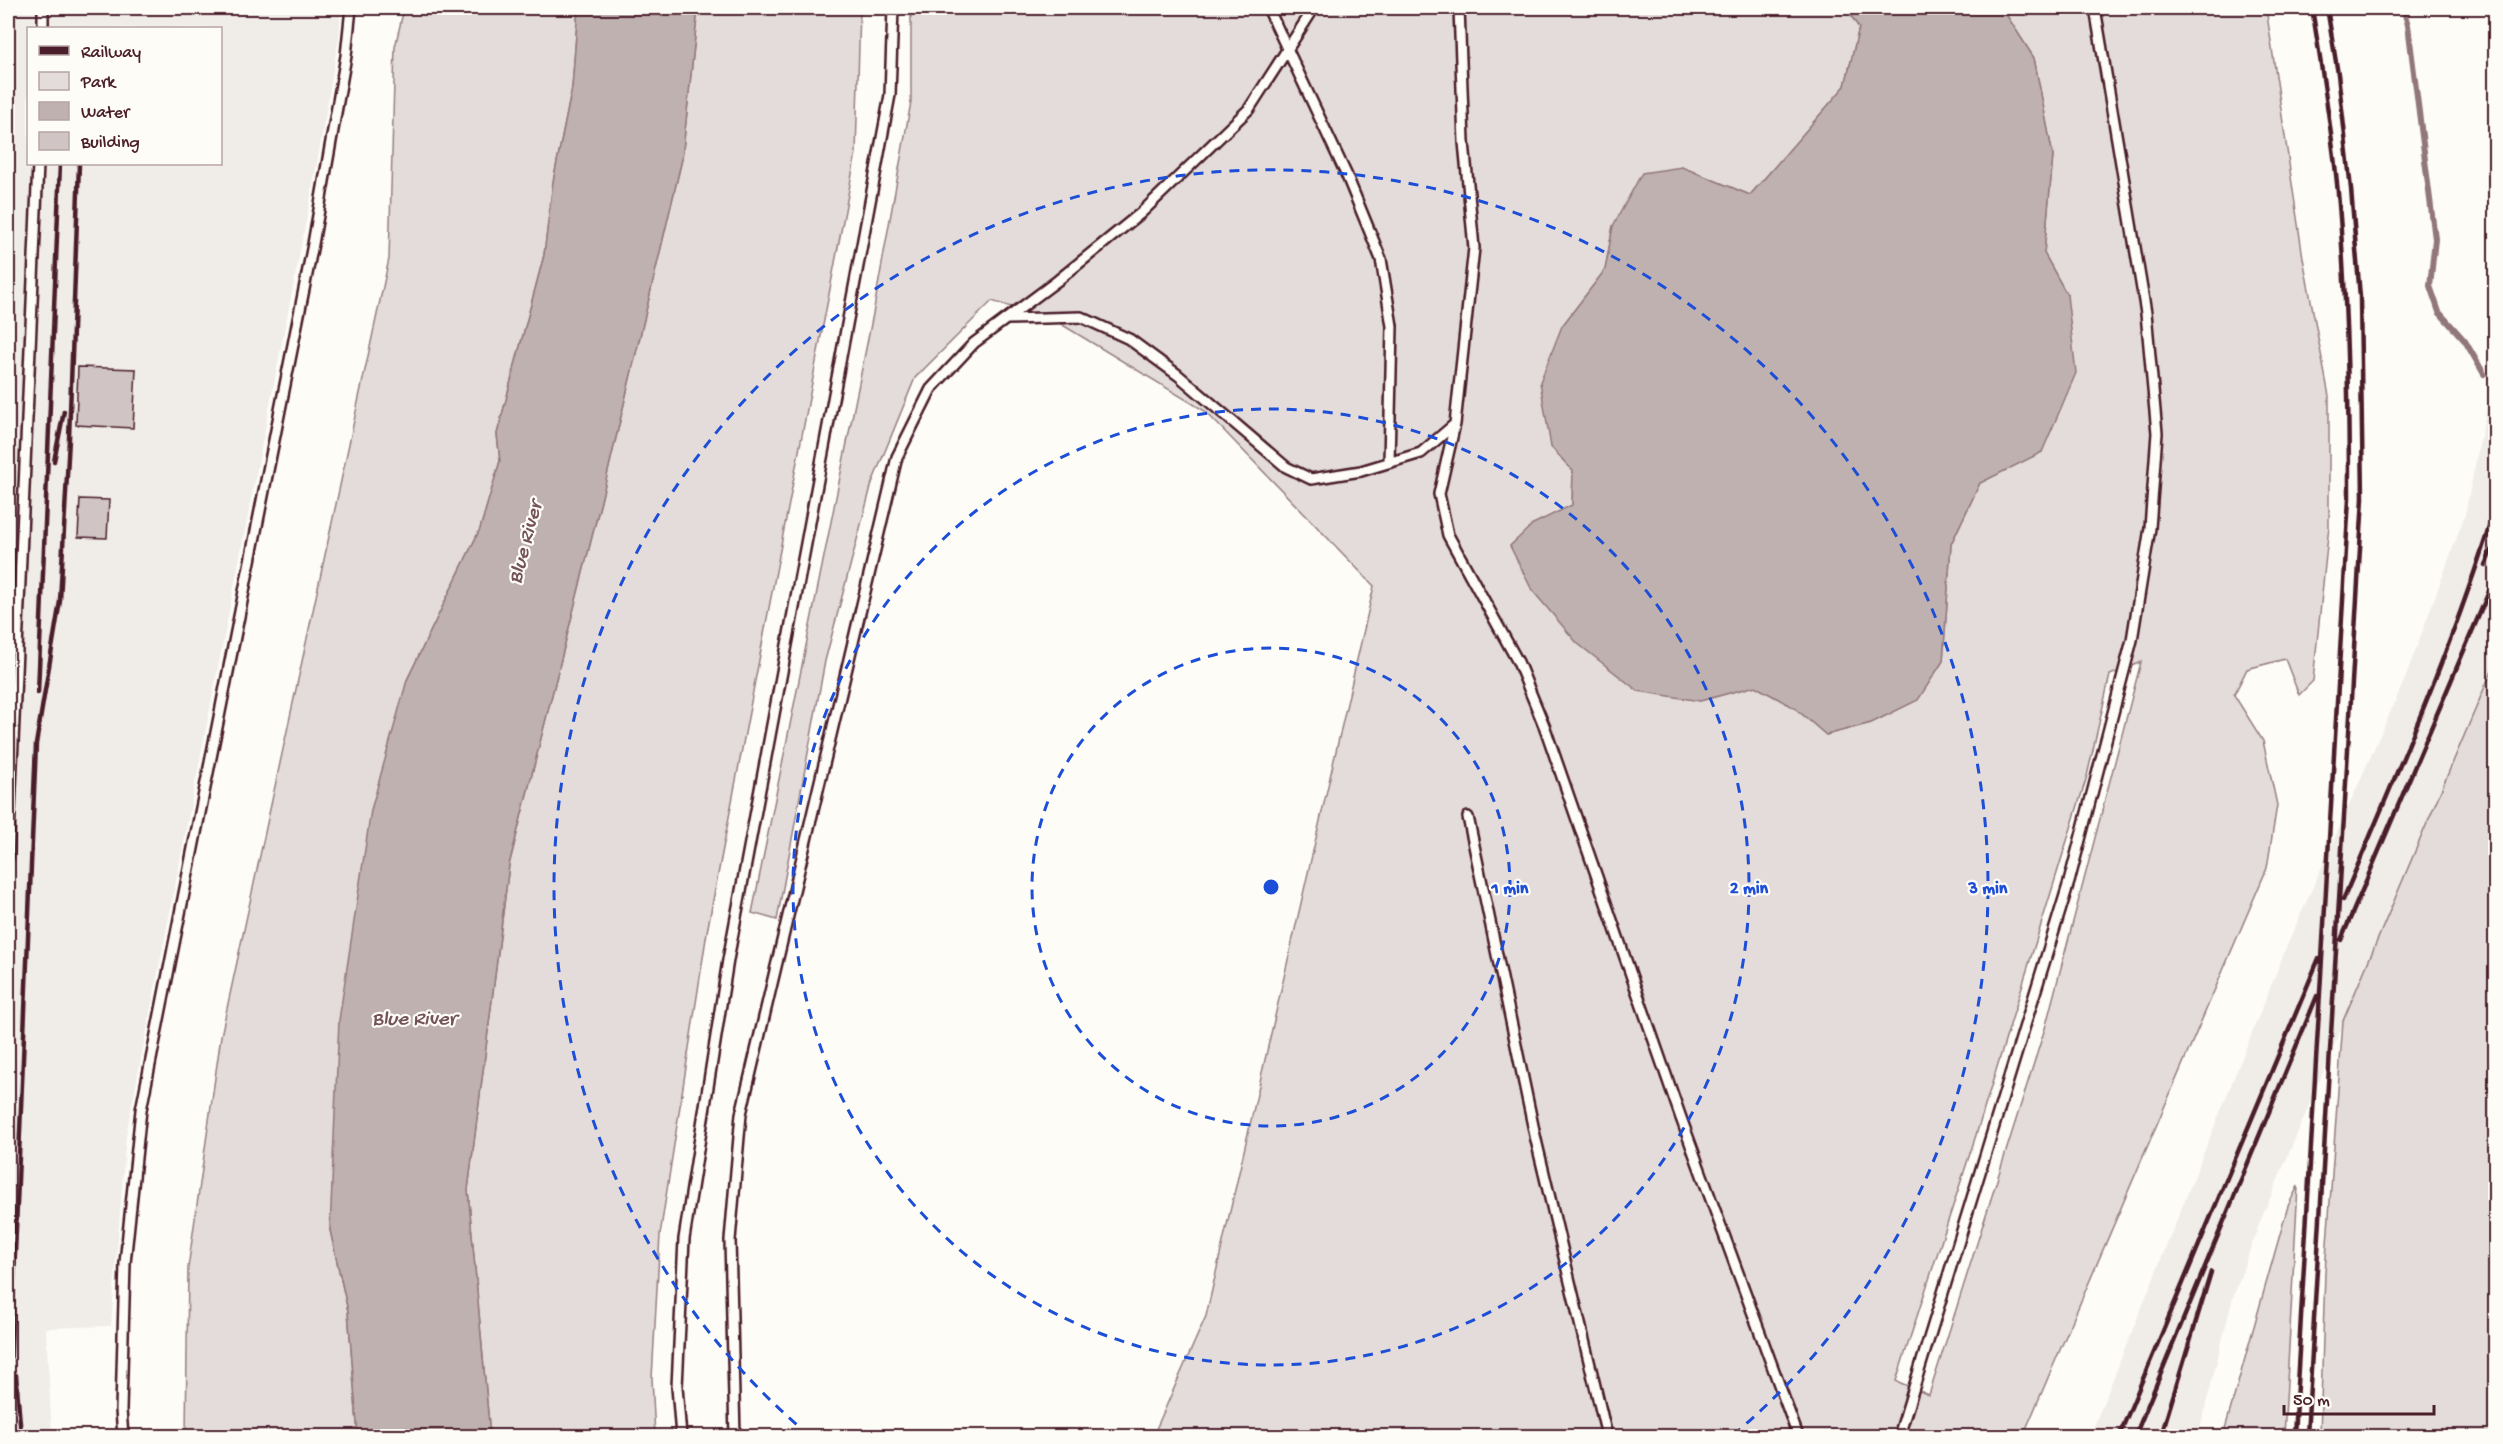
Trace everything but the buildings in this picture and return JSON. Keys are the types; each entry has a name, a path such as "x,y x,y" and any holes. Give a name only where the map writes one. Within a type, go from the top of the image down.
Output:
{"lane":[{"path":"43,27 44,8"},
{"path":"123,1437 121,1410 125,1263 141,1110 313,244 346,56 351,8"},
{"path":"681,1437 677,1387 684,1239 728,960 890,95 893,8"},
{"path":"1268,8 1347,176 1381,259 1392,326 1389,462"},
{"path":"735,1437 731,1366 730,1240 741,1114 897,457 931,389 974,343 1150,205 1249,109 1314,8"},
{"path":"1459,8 1464,142 1474,248 1455,424 1439,494 1448,535 1518,662 1545,728 1681,1118 1798,1437"},
{"path":"1899,1437 2069,882 2132,640 2150,528 2157,434 2146,313 2095,8"},
{"path":"8,858 22,471 28,409 38,165"},
{"path":"1007,319 1081,317 1129,339 1178,375 1286,467 1311,479 1361,471 1421,453 1455,424"},
{"path":"1468,817 1536,1140 1607,1437"}],"shaded area":[{"path":"8,8 341,8 339,37 315,175 126,1135 111,1326 46,1328 52,1436 8,1436"},
{"path":"2495,366 2495,663 2257,1229 2232,1301 2198,1436 2090,1436 2289,941 2405,679 2465,515"}],"green space":[{"path":"404,8 578,8 572,88 553,182 544,255 497,434 500,461 480,529 407,680 330,1230 348,1311 358,1436 186,1436 188,1268 221,1036 389,259 395,47"},
{"path":"698,8 860,8 856,153 707,932 660,1235 652,1378 655,1436 490,1436 468,1190 509,865 601,501 682,159"},
{"path":"911,8 1846,8 1859,27 1845,86 1750,195 1682,167 1613,226 1605,270 1562,326 1551,447 1573,471 1572,506 1533,524 1700,701 1755,686 1795,708 1826,735 1871,723 1918,699 1943,661 1951,544 1980,483 2042,452 2067,295 2044,253 2053,156 2034,58 2002,8 2266,8 2303,258 2329,396 2329,526 2313,681 2299,695 2285,659 2247,669 2234,695 2263,741 2277,805 2267,868 2023,1436 1153,1436 1206,1316 1374,586 1205,411 1056,321 992,301 915,378 872,483 825,661 777,920 752,913 873,314 911,102","holes":["2141,662 2046,1025 1929,1395 1896,1381 1977,1132 2087,776 2110,675"]},
{"path":"2495,663 2495,1436 2320,1436 2325,1272 2343,1021"},
{"path":"2298,1186 2284,1436 2223,1436 2288,1206"}],"water":[{"name":"Blue River","path":"578,8 698,8 682,159 601,501 509,865 468,1190 490,1436 358,1436 348,1311 330,1230 339,1020 371,810 407,680 480,529 500,461 497,434 544,255 553,182 572,88"},
{"path":"1846,8 2002,8 2034,58 2053,156 2044,253 2067,295 2076,373 2042,452 1980,483 1951,544 1943,661 1918,700 1871,723 1826,735 1795,708 1755,686 1700,701 1638,691 1577,643 1532,590 1510,546 1533,524 1572,505 1573,471 1551,447 1540,382 1562,326 1605,270 1613,226 1642,173 1682,167 1750,195 1845,86 1859,28"}],"waterway":[{"path":"2403,8 2408,25 2435,239 2430,286 2439,312 2465,341 2484,374"}],"railway":[{"path":"2294,1436 2349,498 2344,269 2333,147 2312,8"},
{"path":"2307,1436 2363,498 2360,297 2338,74 2327,8"},
{"path":"38,693 60,165"},
{"path":"8,1423 36,744 60,601 69,439 79,165"},
{"path":"54,461 64,411"},
{"path":"2343,900 2405,754 2463,606 2496,505"},
{"path":"2485,565 2496,540"},
{"path":"2341,940 2496,575"},
{"path":"2119,1436 2319,958"},
{"path":"2135,1436 2317,996"},
{"path":"2161,1436 2211,1272"},
{"path":"16,1375 21,1436"}]}
